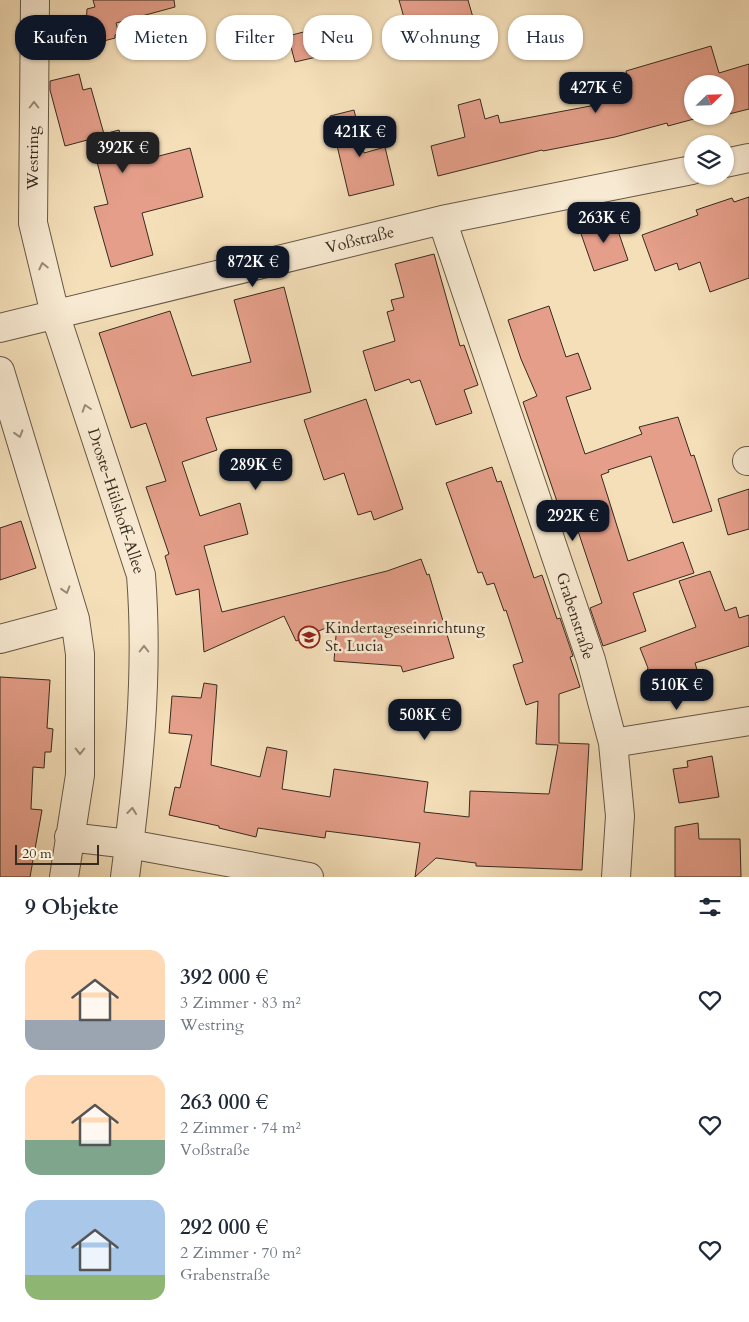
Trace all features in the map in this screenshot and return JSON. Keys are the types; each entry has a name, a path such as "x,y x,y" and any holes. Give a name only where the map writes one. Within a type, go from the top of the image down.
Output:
{"street":[{"name":"Westring","path":"35,0 33,223 54,314"},
{"path":"734,161 749,158"},
{"name":"Voßstraße","path":"0,328 442,220 684,172"},
{"name":"Grabenstraße","path":"442,220 590,660 612,743 620,816 616,877"},
{"name":"Droste-Hülshoff-Allee","path":"54,314 141,575 144,603 144,695 125,877"},
{"path":"0,371 75,619 80,654 80,775 64,877"},
{"path":"0,639 75,619"},
{"path":"612,743 749,721"},
{"path":"70,837 129,844 309,877"}],"building":[{"path":"93,0 174,0 175,7 146,15 116,15 115,38 106,40 106,15 87,15 87,9 95,7"},
{"path":"399,0 468,0 472,15 403,15"},
{"path":"303,32 304,60 295,62 293,35"},
{"path":"711,46 719,73 749,64 749,109 734,113 734,75 684,75 684,122 668,126 667,123 615,137 542,150 438,176 431,146 465,137 458,105 480,99 485,119 498,115 500,123 601,104 599,96 630,88 626,71"},
{"path":"79,74 83,90 91,88 104,134 119,130 128,164 190,148 203,197 142,213 153,255 111,267 94,207 108,204 91,139 65,146 50,90 50,81"},
{"path":"354,110 364,153 385,147 394,185 349,196 330,116"},
{"path":"749,197 749,278 710,292 700,262 679,270 677,263 655,271 642,235 698,215 696,210 732,198 734,202"},
{"path":"613,216 628,260 594,271 579,228"},
{"path":"434,254 460,346 464,345 478,385 464,390 472,413 436,425 420,380 411,383 409,379 375,391 363,351 395,341 387,312 394,310 391,300 404,297 395,264"},
{"path":"284,287 311,392 206,418 217,450 182,462 200,516 240,503 248,534 204,546 222,612 387,571 421,559 427,575 429,574 454,658 403,672 401,666 334,661 337,623 296,641 284,616 204,652 199,589 176,595 165,556 169,554 146,487 166,481 146,423 131,428 99,333 170,311 192,376 251,362 234,300"},
{"path":"549,306 566,357 578,353 591,389 566,397 585,454 642,434 639,427 678,417 691,456 694,455 712,511 673,523 651,456 608,470 609,472 601,475 628,561 683,542 694,573 633,593 646,631 603,646 590,608 602,603 572,513 562,516 523,402 537,396 521,359 508,320"},
{"path":"366,399 403,509 374,520 371,511 358,515 344,473 324,480 304,420"},
{"path":"492,467 497,482 501,481 534,578 542,575 557,619 560,618 573,656 570,657 580,687 559,694 559,743 589,744 582,870 476,866 476,863 436,858 415,877 420,843 326,831 325,838 258,828 256,837 219,828 219,826 169,815 175,787 180,788 192,735 169,733 172,696 201,698 204,683 217,685 211,765 260,777 267,747 287,751 282,789 330,797 334,769 428,782 424,812 469,817 470,791 549,794 558,745 536,744 538,701 526,705 513,665 523,662 506,610 504,611 494,583 487,585 482,572 478,573 446,483"},
{"path":"749,489 749,529 728,535 718,499"},
{"path":"21,521 36,568 0,580 0,528"},
{"path":"710,571 725,611 736,607 739,618 749,615 749,646 695,663 701,683 658,697 654,686 649,684 646,674 648,668 640,648 696,627 679,581"},
{"path":"0,677 50,680 47,728 53,729 51,752 45,752 44,768 33,767 31,809 42,810 30,877 0,877"},
{"path":"712,756 719,797 679,803 673,769 688,767 687,761"},
{"path":"698,823 699,839 740,839 741,877 675,877 675,827"}],"place":[{"name":"Kindertageseinrichtung St. Lucia","path":"309,637"}]}
